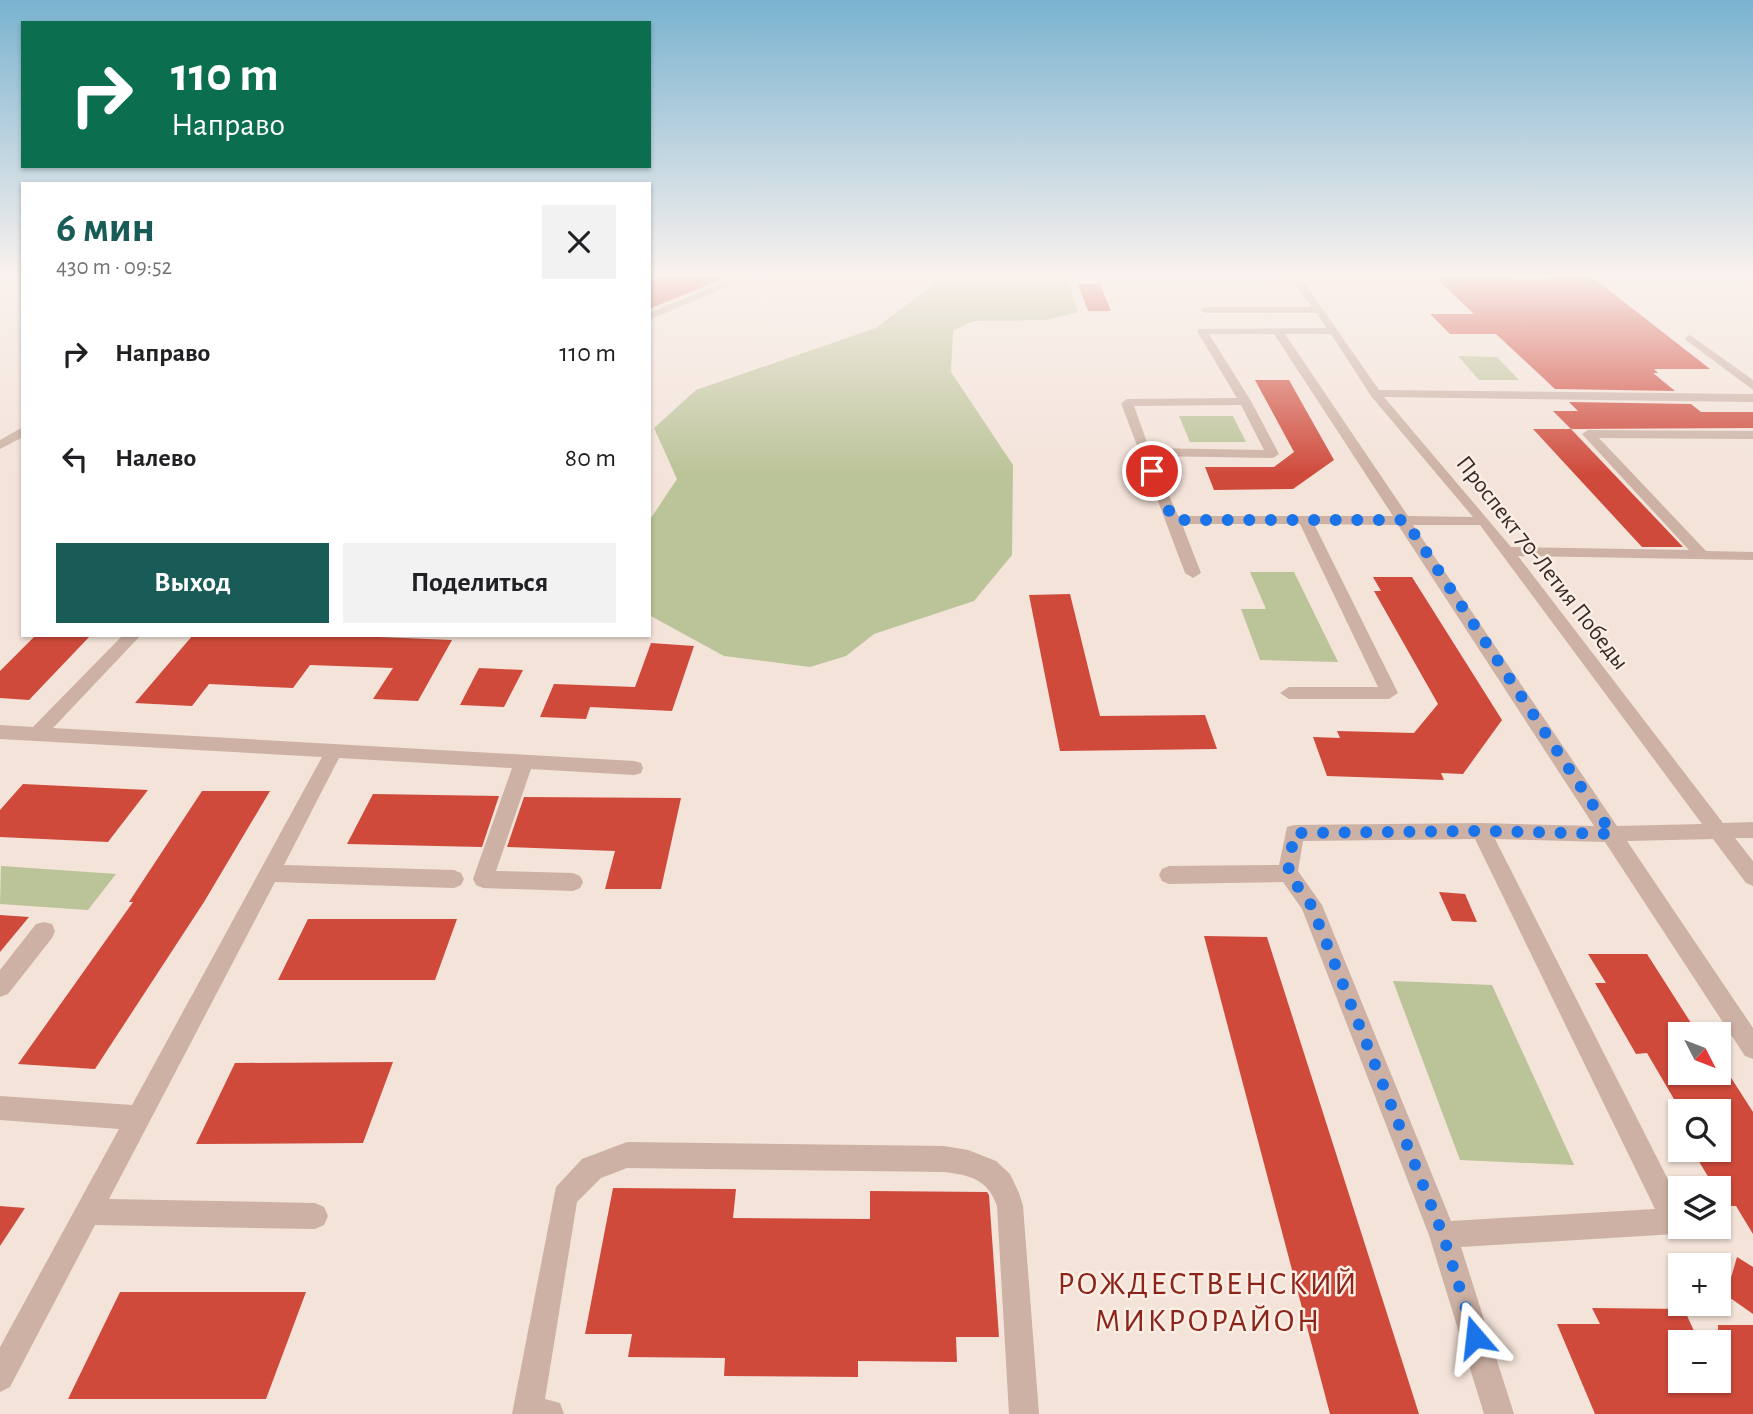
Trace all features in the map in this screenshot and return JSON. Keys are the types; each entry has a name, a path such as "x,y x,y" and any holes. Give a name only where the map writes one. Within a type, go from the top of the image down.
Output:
{"street":[{"path":"1144,452 1273,454 1209,343"},
{"path":"1285,343 1753,1048"},
{"name":"Проспект 70-Летия Победы","path":"1342,343 1375,393 1508,551 1753,877"},
{"path":"1697,343 1753,386"},
{"path":"1375,393 1751,400"},
{"path":"1193,573 1144,452 1127,402 1245,401"},
{"path":"0,445 21,432"},
{"path":"1702,555 1588,434 1753,435"},
{"path":"1173,520 1484,521"},
{"path":"1289,693 1389,693 1305,520"},
{"path":"1508,551 1753,556"},
{"path":"37,734 131,637"},
{"path":"0,732 634,768"},
{"path":"0,1377 334,751"},
{"path":"524,761 482,880 573,882"},
{"path":"1499,1414 1443,1235 1311,905 1288,873 1294,833 1481,831 1612,834 1753,830"},
{"path":"1443,1235 1675,1221 1481,831"},
{"path":"269,873 454,879"},
{"path":"1170,875 1288,873"},
{"path":"0,987 44,931"},
{"path":"0,1108 138,1118"},
{"path":"549,1414 527,1414 565,1196 581,1176 599,1162 627,1155 944,1159 972,1162 994,1174 1005,1188 1010,1206 1024,1414"},
{"path":"88,1212 315,1216"}],"green space":[{"path":"832,343 952,343 951,372 1013,465 1012,555 974,601 874,634 846,656 810,667 724,656 651,616 651,518 677,479 654,428 696,390"},
{"path":"1458,356 1497,357 1519,380 1479,380"},
{"path":"1179,416 1233,416 1246,442 1190,442"},
{"path":"1250,572 1294,572 1338,662 1260,660 1241,609 1266,609"},
{"path":"1,866 116,874 88,910 0,904"},
{"path":"1393,981 1492,985 1574,1165 1460,1160"}],"building":[{"path":"1506,343 1677,343 1710,369 1654,369 1658,373 1653,373 1675,391 1555,389"},
{"path":"1255,380 1289,380 1334,460 1293,489 1214,490 1205,467 1274,467 1294,452"},
{"path":"1569,402 1691,404 1701,412 1753,412 1753,428 1571,429 1553,411 1578,411"},
{"path":"1533,429 1571,429 1683,547 1642,547"},
{"path":"1373,577 1412,577 1502,720 1463,774 1441,773 1444,780 1327,776 1313,737 1340,738 1337,731 1414,733 1438,704 1374,591 1381,591"},
{"path":"1070,594 1100,716 1205,715 1217,749 1060,751 1029,595"},
{"path":"34,637 89,637 29,700 0,698 0,671"},
{"path":"191,637 379,637 452,640 418,701 373,699 393,668 310,665 293,688 209,684 192,706 135,703"},
{"path":"651,643 694,646 672,711 590,707 586,719 540,717 554,684 635,687"},
{"path":"479,668 523,670 504,707 460,705"},
{"path":"23,784 148,790 108,842 0,837 0,810"},
{"path":"202,791 270,791 204,902 95,1069 18,1064 133,902 129,902"},
{"path":"373,794 499,796 482,847 347,844"},
{"path":"524,797 681,798 661,889 605,889 615,851 507,847"},
{"path":"1439,892 1465,894 1477,922 1452,921"},
{"path":"0,915 29,917 0,952"},
{"path":"308,919 457,919 435,980 278,980"},
{"path":"1204,936 1267,937 1419,1414 1330,1414"},
{"path":"1588,954 1647,954 1690,1022 1668,1022 1668,1085 1731,1085 1731,1078 1753,1112 1753,1234 1736,1206 1731,1206 1731,1176 1708,1176 1699,1162 1731,1162 1731,1099 1674,1099 1647,1053 1636,1054 1595,983 1606,983"},
{"path":"393,1062 363,1143 196,1144 235,1063"},
{"path":"613,1188 736,1189 733,1218 870,1219 870,1191 987,1192 999,1337 956,1337 957,1362 858,1361 858,1377 724,1376 725,1358 628,1357 632,1334 585,1334"},
{"path":"0,1206 25,1208 0,1246"},
{"path":"1737,1257 1753,1267 1753,1314 1731,1299 1731,1278"},
{"path":"120,1292 306,1292 266,1399 68,1399"},
{"path":"1592,1308 1668,1309 1668,1316 1687,1316 1694,1330 1668,1330 1668,1393 1731,1393 1731,1330 1718,1330 1718,1325 1753,1325 1753,1414 1595,1414 1557,1324 1600,1324"}],"district":[{"name":"РОЖДЕСТВЕНСКИЙ МИКРОРАЙОН","path":"1208,1302"}],"route":[{"path":"1152,471 1173,520 1405,520 1612,834 1481,831 1294,833 1288,873 1311,905 1320,927 1443,1235 1475,1337"}]}
